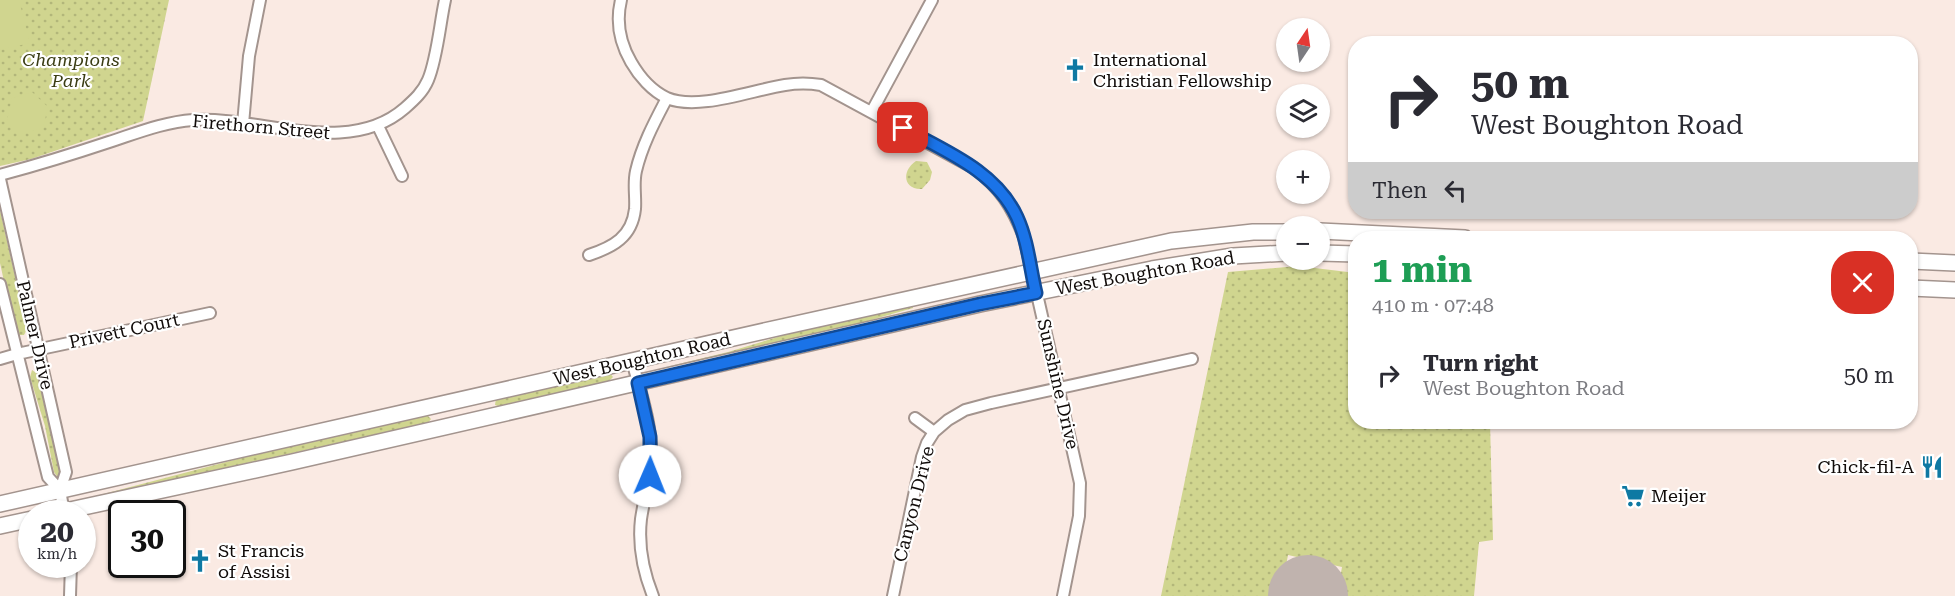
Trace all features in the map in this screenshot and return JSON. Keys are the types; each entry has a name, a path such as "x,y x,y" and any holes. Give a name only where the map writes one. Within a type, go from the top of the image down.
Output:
{"main road":[{"path":"1330,231 1348,232"},
{"name":"West Boughton Road","path":"0,504 632,360 1171,241 1253,232 1276,232"},
{"path":"1330,253 1348,254"},
{"name":"West Boughton Road","path":"96,504 638,383 969,306 1152,269 1233,256 1276,254"},
{"path":"1918,261 1955,263"},
{"path":"1918,288 1955,290"},
{"path":"0,526 18,522"}],"street":[{"path":"243,124 249,56 260,0"},
{"name":"Firethorn Street","path":"0,177 167,123 195,120 337,134 358,132 378,126 400,113 420,95 429,79 445,0"},
{"path":"589,255 615,245 623,238 630,224 635,210 636,172 642,152 667,98 645,82 627,55 620,30 621,0"},
{"path":"872,111 932,0"},
{"name":"Sunshine Drive","path":"667,98 689,102 712,100 787,84 821,85 974,168 1005,197 1017,217 1024,237 1079,475 1081,497 1063,596"},
{"path":"378,126 402,176"},
{"name":"Palmer Drive","path":"0,177 66,472 60,490 60,500"},
{"name":"Palmer Drive","path":"0,284 48,477 60,490"},
{"name":"Privett Court","path":"0,359 210,313"},
{"name":"Canyon Drive","path":"893,596 922,457 934,432 948,420 965,410 1192,359"},
{"path":"632,360 650,437 650,476 640,538 645,572 652,596"},
{"path":"915,417 934,432"},
{"path":"70,596 71,578"}],"green space":[{"name":"Champions Park","path":"0,0 169,0 143,121 31,159 0,166"},
{"path":"0,0 19,0 30,43 0,50"},
{"path":"32,92 48,107 43,128 22,134 7,120 12,98"},
{"path":"916,161 927,162 932,172 930,180 922,189 911,186 906,179 908,169"},
{"path":"0,210 27,329 24,335 15,332 0,263"},
{"path":"1276,268 1276,270 1348,272 1348,429 1490,429 1493,540 1479,542 1474,596 1337,596 1342,567 1288,555 1281,592 1284,596 1161,596 1228,272"},
{"path":"913,304 913,308 836,330 662,368 728,352 811,327"},
{"path":"32,370 39,375 60,474 58,478 54,472 45,426 30,377"},
{"path":"609,372 613,377 608,382 495,405 496,398"},
{"path":"427,415 431,419 428,423 88,498 334,434"}],"place":[{"name":"International Christian Fellowship","path":"1075,70"},
{"name":"Chick-fil-A","path":"1932,467"},
{"name":"Meijer","path":"1633,496"},
{"name":"St Francis of Assisi","path":"200,561"}],"route":[{"path":"650,476 650,437 638,383 1036,293 1024,237 1017,217 1005,197 974,168 903,128"}]}
